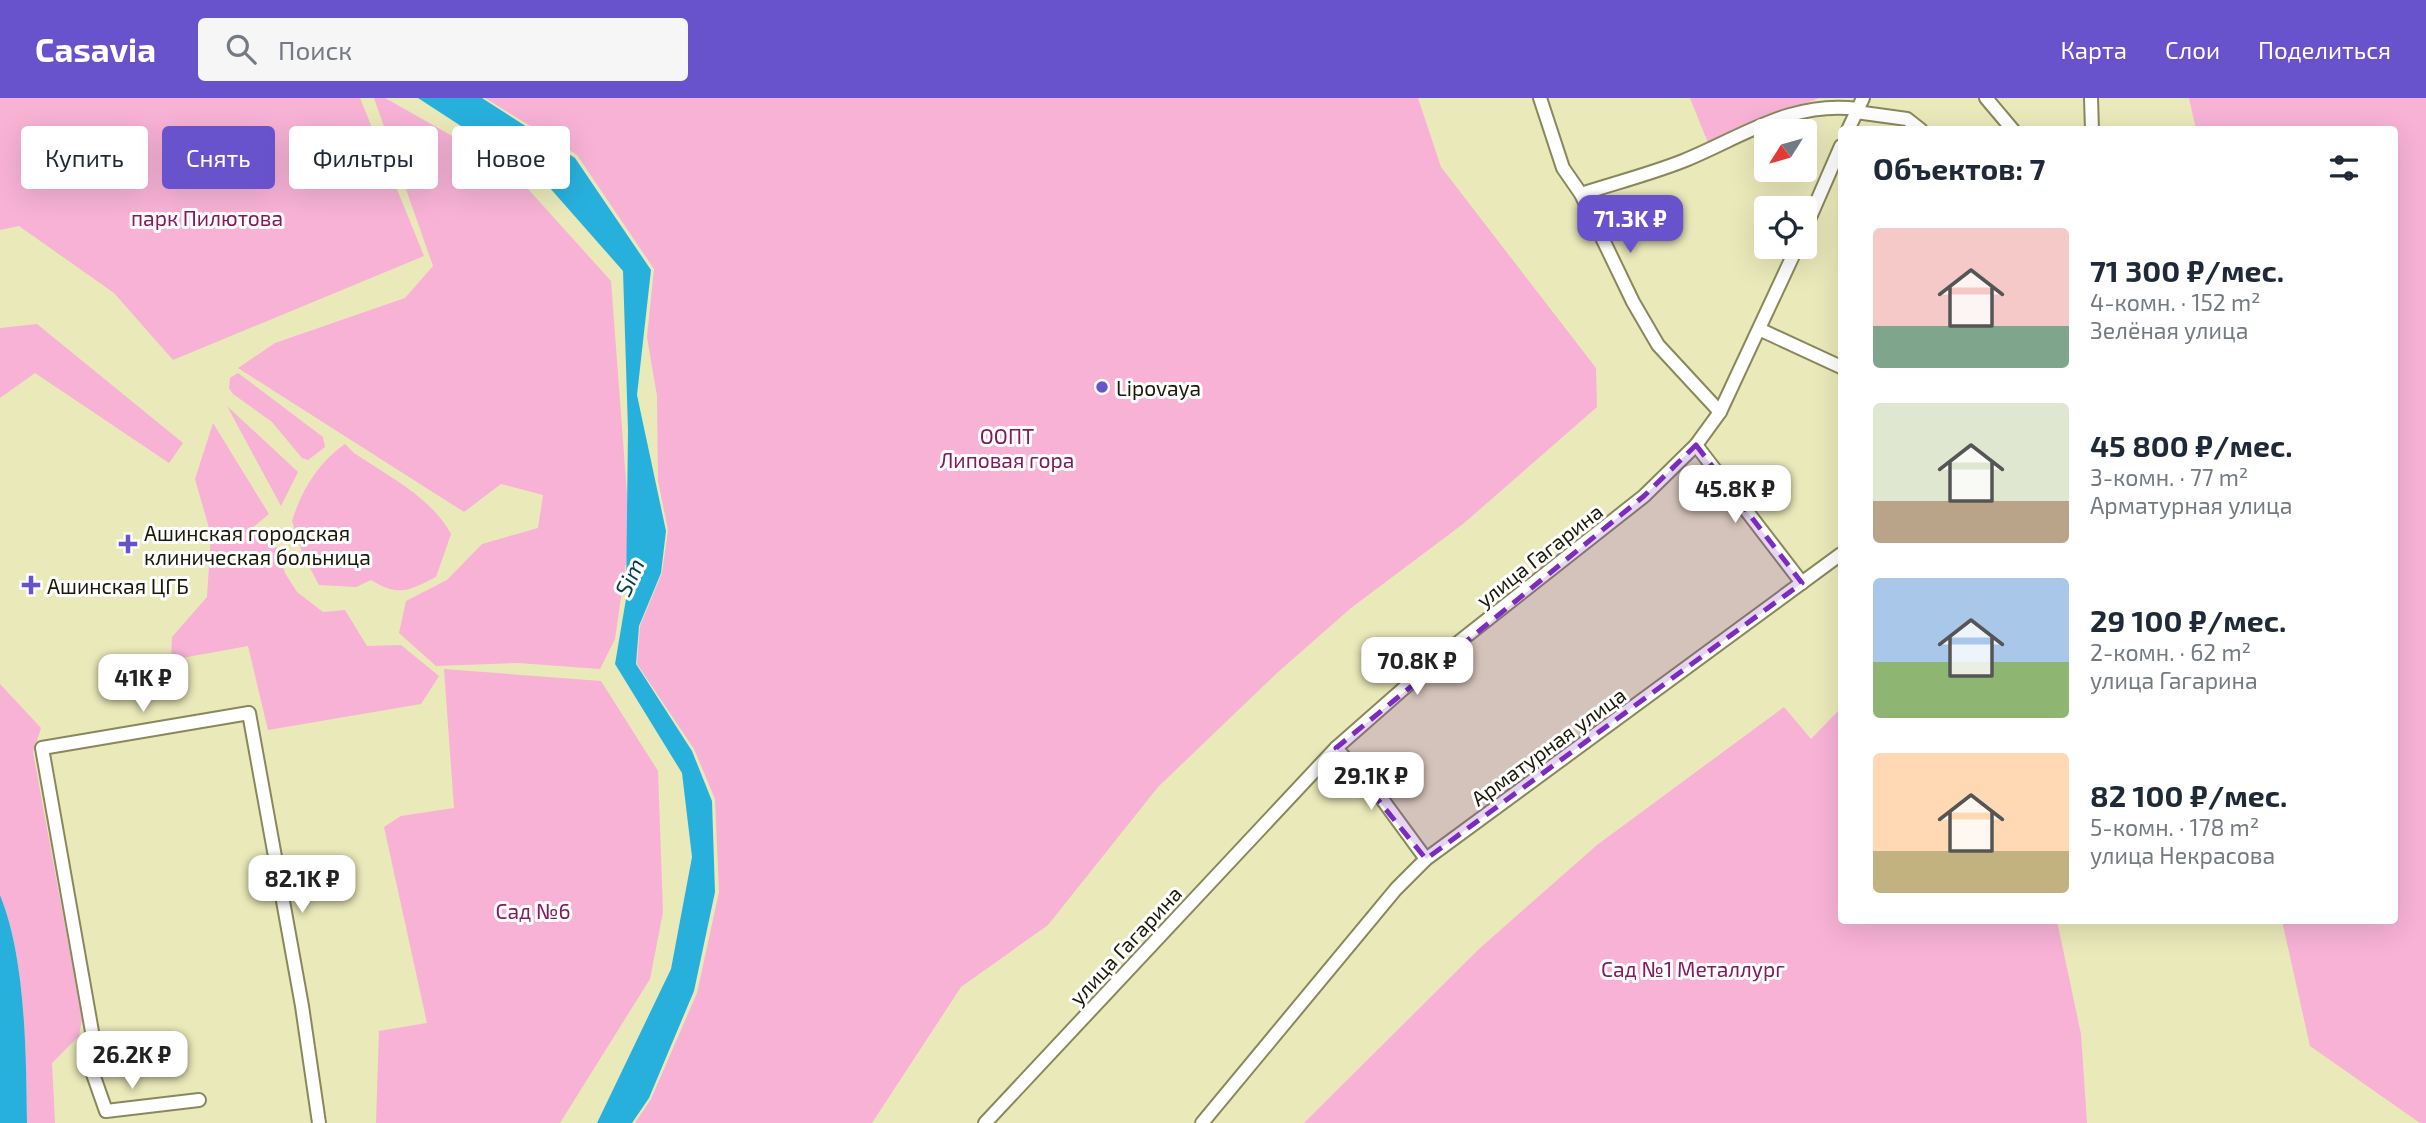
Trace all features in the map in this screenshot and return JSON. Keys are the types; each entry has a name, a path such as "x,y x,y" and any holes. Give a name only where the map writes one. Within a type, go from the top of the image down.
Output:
{"street":[{"path":"1540,98 1563,168 1581,194 1633,302 1658,345 1720,412"},
{"path":"1986,98 2010,126"},
{"path":"2091,98 2092,126"},
{"path":"1581,194 1673,165 1727,143 1762,122 1793,111 1859,106 1907,119 1916,126"},
{"path":"1850,126 1859,106"},
{"path":"1817,201 1838,153"},
{"name":"улица Гагарина","path":"985,1123 1336,748 1406,685 1644,495 1696,445 1720,412 1761,330 1792,259"},
{"path":"1761,330 1838,366"},
{"path":"1696,445 1802,583"},
{"name":"Арматурная улица","path":"1202,1123 1387,899 1426,859 1838,556"},
{"path":"199,1100 106,1111 93,1074 94,1043 42,748 249,713 302,1006 319,1123"},
{"path":"1336,748 1382,799 1426,859"}],"highlighted area":[{"path":"1696,445 1802,583 1426,859 1336,748 1644,496"}],"green space":[{"name":"парк Пилютова","path":"0,98 360,98 371,126 289,126 289,189 397,189 424,256 173,360 114,293 19,226 0,230"},
{"path":"374,98 385,98 435,126 384,126"},
{"name":"ООПТ Липовая гора","path":"485,98 1418,98 1441,167 1596,368 1597,407 1463,524 1351,608 1277,673 1158,787 1048,925 961,987 872,1123 635,1123 651,1099 697,993 719,892 715,799 694,749 637,664 640,626 662,573 668,530 658,481 657,396 647,337 654,269 577,155 570,151 570,126 530,126"},
{"path":"1690,98 1819,98 1767,119 1754,119 1754,124 1708,143"},
{"path":"2189,98 2426,98 2426,1123 2420,1123 2310,1046 2283,924 2398,924 2398,126 2195,126"},
{"path":"438,128 452,136 452,189 528,189 611,281 630,534 615,639 600,669 518,663 436,666 399,633 406,601 447,580 482,544 538,528 543,495 501,484 464,512 238,368 275,343 405,298 433,266 406,189 438,189"},
{"path":"37,324 183,443 169,463 35,373 0,398 0,328"},
{"path":"238,373 323,437 325,447 308,460 302,458 272,422 233,394 229,388 230,378"},
{"path":"227,406 298,472 281,506"},
{"path":"213,423 269,514 251,529 277,548 285,573 297,592 323,612 345,610 367,646 401,645 439,676 421,704 268,730 248,646 171,660 172,637 207,597 211,535 195,479"},
{"path":"345,444 420,498 451,534 436,577 404,590 389,589 371,580 356,587 319,585 303,555 292,521 312,478 335,451"},
{"name":"Сад №6","path":"444,669 601,681 658,771 663,912 650,979 560,1123 376,1123 379,1031 427,1023 384,827 401,816 454,808"},
{"path":"0,684 41,728 33,752 82,1019 79,1036 52,1063 55,1123 27,1123 25,1037 20,977 9,920 0,895"},
{"name":"Сад №1 Металлург","path":"1784,707 1811,739 1838,711 1838,924 2058,924 2081,1034 2087,1123 1304,1123 1479,949 1597,845"}],"water":[{"path":"418,98 482,98 525,126 461,126"},
{"name":"Sim","path":"570,155 575,158 651,270 637,395 666,531 661,573 639,626 636,664 692,751 712,801 715,892 694,991 649,1098 632,1123 597,1123 671,969 692,857 682,773 615,664 626,599 628,430 623,271 551,189 570,189"},
{"path":"0,895 9,920 20,977 25,1037 27,1123 0,1123"}],"place":[{"name":"Lipovaya","path":"1102,387"},
{"name":"Ашинская городская клиническая больница","path":"128,544"},
{"name":"Ашинская ЦГБ","path":"31,585"}]}
